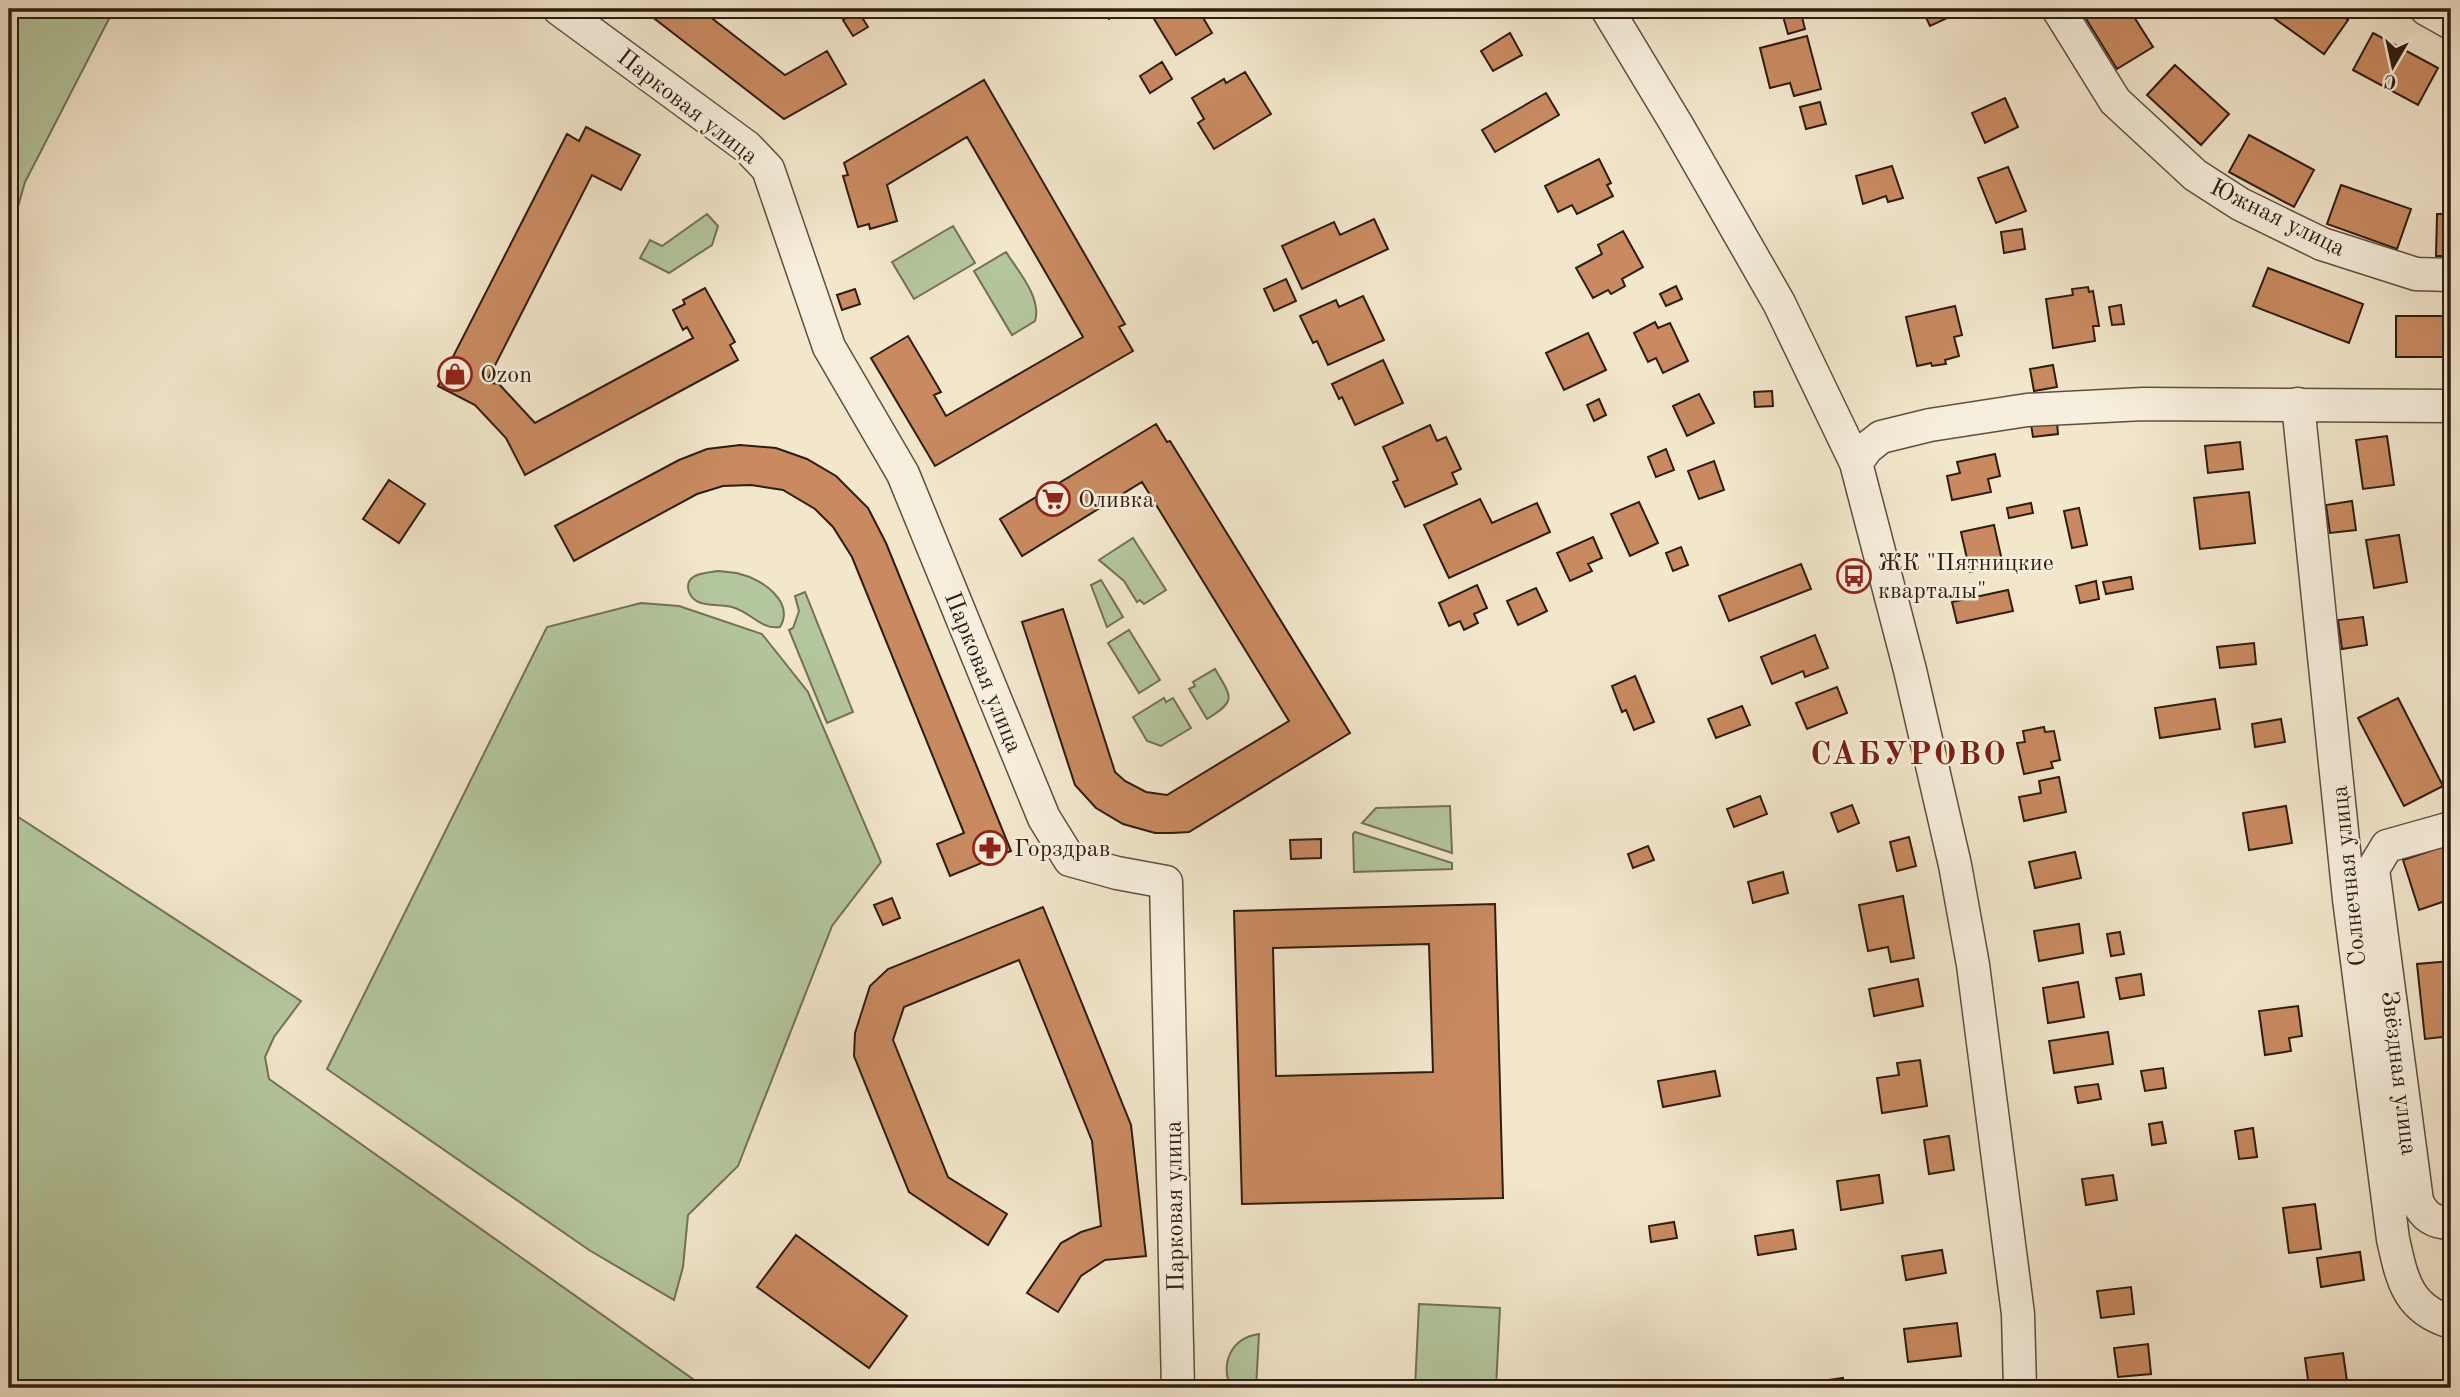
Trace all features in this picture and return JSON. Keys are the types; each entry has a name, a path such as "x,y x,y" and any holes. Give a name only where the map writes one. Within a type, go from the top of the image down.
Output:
{"street":[{"name":"Парковая улица","path":"559,9 747,147 768,169 829,346 903,474 1044,818 1070,859 1117,873 1166,882 1178,1388"},
{"path":"1607,9 1779,303 1856,463 1910,670 1955,865 1973,965 2018,1314 2020,1388"},
{"name":"Южная улица","path":"2058,9 2115,101 2195,175 2240,204 2322,244 2416,274 2451,275"},
{"path":"2426,9 2451,23"},
{"path":"1856,463 1867,448 1881,437 1930,425 2027,410 2143,404 2451,406"},
{"name":"Солнечная улица","path":"2298,404 2348,899 2393,1239 2402,1279 2418,1304 2435,1317 2451,1322"},
{"name":"Звёздная улица","path":"2451,828 2387,846 2373,869 2417,1201 2422,1212 2432,1219 2451,1223"}],"green space":[{"path":"9,9 114,9 25,182 9,238"},
{"path":"707,214 718,226 712,245 669,273 640,258 650,240 662,246"},
{"path":"953,226 975,263 914,299 892,262"},
{"path":"1006,252 1028,285 1036,312 1035,321 1012,335 974,271"},
{"path":"1133,538 1166,590 1144,604 1140,600 1137,602 1124,581 1099,560"},
{"path":"718,571 749,577 774,593 783,609 780,627 767,626 732,607 696,601 689,592 689,581 697,575"},
{"path":"1101,580 1123,617 1107,627 1091,585"},
{"path":"805,592 853,712 827,723 789,630 793,628 799,611 795,596"},
{"path":"641,603 679,606 762,634 808,692 881,862 832,926 738,1166 688,1215 683,1267 674,1300 589,1250 327,1069 547,627"},
{"path":"1129,630 1160,680 1139,693 1108,643"},
{"path":"1215,669 1229,697 1224,707 1207,719 1189,689 1195,686 1193,682"},
{"path":"1164,698 1166,702 1173,698 1191,728 1161,746 1147,741 1133,717"},
{"path":"1450,806 1452,853 1362,823 1376,808"},
{"path":"9,811 301,1001 274,1037 265,1057 269,1079 700,1384 720,1388 9,1388"},
{"path":"1355,832 1452,863 1452,869 1354,872"},
{"path":"1419,1304 1500,1308 1496,1388 1415,1388"},
{"path":"1259,1334 1256,1388 1231,1388 1227,1370 1230,1353 1241,1341"}],"building":[{"path":"642,9 700,9 785,75 827,51 846,84 784,119"},
{"path":"1103,9 1126,9 1109,19"},
{"path":"1148,9 1198,9 1212,33 1176,55"},
{"path":"1781,9 1800,9 1805,29 1788,34"},
{"path":"1922,9 1956,9 1958,13 1930,26"},
{"path":"2080,9 2129,9 2153,47 2117,69"},
{"path":"2332,9 2348,20 2324,54 2264,11"},
{"path":"858,11 868,27 853,36 843,20"},
{"path":"1510,33 1522,55 1493,71 1481,51"},
{"path":"2373,33 2438,68 2418,105 2353,70"},
{"path":"1807,36 1821,89 1794,96 1790,83 1770,88 1760,48"},
{"path":"1162,62 1172,79 1150,93 1140,76"},
{"path":"2175,65 2229,114 2201,145 2147,95"},
{"path":"1245,72 1271,114 1214,149 1198,123 1204,119 1192,98 1224,79 1226,83"},
{"path":"984,80 1125,324 1119,327 1133,351 935,466 871,358 908,336 941,392 934,395 946,416 1083,337 967,137 887,185 897,221 870,229 869,224 858,227 843,176 848,175 844,163"},
{"path":"1546,93 1559,115 1495,152 1482,130"},
{"path":"2005,98 2018,127 1985,143 1972,113"},
{"path":"1820,102 1826,124 1806,129 1800,107"},
{"path":"586,127 640,155 621,190 592,175 488,379 499,384 535,423 693,338 687,327 683,330 673,310 685,304 683,300 705,288 735,342 730,345 738,360 525,475 506,438 475,405 438,386 567,134 579,141"},
{"path":"2249,135 2314,170 2294,207 2229,172"},
{"path":"1599,159 1611,183 1607,185 1613,196 1577,214 1572,205 1558,212 1545,186"},
{"path":"1892,166 1903,198 1888,202 1886,196 1863,204 1856,176"},
{"path":"2008,167 2026,211 1996,223 1978,178"},
{"path":"2341,185 2411,209 2397,249 2327,224"},
{"path":"2437,214 2451,214 2451,256 2436,256"},
{"path":"1374,219 1388,249 1302,289 1282,246 1334,222 1340,235"},
{"path":"2022,229 2025,249 2004,253 2001,232"},
{"path":"1623,231 1643,267 1622,279 1625,286 1611,294 1608,290 1593,298 1576,268 1602,254 1598,245"},
{"path":"2268,268 2363,304 2349,343 2253,306"},
{"path":"1286,279 1296,301 1274,311 1264,289"},
{"path":"1676,286 1682,299 1666,306 1660,294"},
{"path":"2088,287 2089,292 2093,291 2099,326 2093,326 2095,341 2053,348 2046,299 2073,295 2072,289"},
{"path":"855,289 860,304 842,310 837,295"},
{"path":"1363,296 1384,340 1328,365 1317,341 1313,343 1300,316 1336,300 1339,307"},
{"path":"2121,305 2124,324 2112,325 2109,307"},
{"path":"1955,306 1962,335 1954,337 1959,356 1945,360 1946,364 1917,366 1906,317"},
{"path":"2396,316 2451,316 2451,357 2396,357"},
{"path":"1655,322 1658,328 1670,323 1688,361 1663,373 1656,358 1648,362 1634,333"},
{"path":"1588,333 1606,370 1564,390 1546,353"},
{"path":"1383,360 1403,403 1355,425 1342,397 1339,399 1332,384"},
{"path":"2053,365 2057,387 2034,391 2030,369"},
{"path":"1772,391 1773,406 1755,407 1754,392"},
{"path":"1699,394 1714,423 1687,436 1673,406"},
{"path":"1599,399 1606,415 1594,421 1587,405"},
{"path":"2057,422 2058,434 2033,437 2031,424"},
{"path":"1156,424 1167,442 1170,441 1350,733 1189,832 1155,833 1123,824 1096,808 1075,785 1022,622 1063,609 1115,772 1125,781 1146,792 1167,795 1289,721 1142,482 1022,556 1000,519"},
{"path":"1430,425 1437,441 1446,437 1461,469 1452,473 1457,484 1405,507 1393,482 1398,480 1383,447"},
{"path":"2387,436 2394,485 2363,489 2356,440"},
{"path":"2240,442 2243,469 2208,473 2205,446"},
{"path":"740,445 776,448 807,459 836,476 868,508 886,543 1011,851 950,876 937,844 964,833 852,557 833,527 815,509 783,490 751,485 723,486 697,494 574,561 555,526 679,460 707,449"},
{"path":"1666,449 1674,470 1656,477 1648,457"},
{"path":"1995,454 2000,476 1988,479 1991,492 1952,500 1947,476 1960,473 1957,462"},
{"path":"1714,461 1724,490 1699,499 1688,471"},
{"path":"389,480 425,504 399,543 363,519"},
{"path":"2249,492 2255,543 2200,549 2194,498"},
{"path":"1480,499 1492,523 1537,503 1550,532 1449,578 1424,525"},
{"path":"2352,501 2356,530 2330,533 2326,505"},
{"path":"1639,502 1658,543 1630,556 1611,514"},
{"path":"2031,503 2033,513 2009,518 2007,508"},
{"path":"2079,508 2087,545 2072,548 2064,511"},
{"path":"1994,525 2003,565 1970,572 1961,532"},
{"path":"2399,535 2407,582 2374,588 2366,540"},
{"path":"1593,537 1602,558 1588,564 1592,571 1570,581 1557,553"},
{"path":"1681,547 1688,565 1673,571 1666,553"},
{"path":"1801,564 1811,589 1729,621 1719,596"},
{"path":"2131,577 2133,589 2106,594 2103,582"},
{"path":"2096,581 2099,599 2080,603 2076,586"},
{"path":"1477,585 1487,608 1474,614 1478,623 1464,630 1460,621 1449,626 1439,603"},
{"path":"1536,588 1547,611 1518,625 1507,601"},
{"path":"2008,590 2013,611 1957,623 1952,602"},
{"path":"2363,617 2367,645 2342,649 2338,620"},
{"path":"1815,635 1828,668 1805,677 1803,671 1772,684 1761,657"},
{"path":"2254,643 2256,664 2220,668 2217,647"},
{"path":"1635,676 1654,722 1634,730 1626,710 1622,712 1612,686"},
{"path":"1837,687 1847,713 1807,729 1796,703"},
{"path":"2398,698 2443,786 2404,806 2358,718"},
{"path":"2215,699 2220,729 2160,738 2155,708"},
{"path":"1742,706 1750,725 1716,738 1708,719"},
{"path":"2281,719 2285,742 2255,747 2252,724"},
{"path":"2044,727 2045,732 2054,731 2060,760 2051,762 2053,768 2024,774 2017,743 2025,742 2023,731"},
{"path":"2059,777 2066,812 2024,821 2019,797 2041,793 2039,781"},
{"path":"1760,796 1767,814 1734,827 1727,809"},
{"path":"1852,805 1859,823 1838,832 1831,813"},
{"path":"2286,806 2292,843 2249,850 2243,813"},
{"path":"1909,837 1916,866 1897,871 1890,842"},
{"path":"1321,839 1321,858 1291,859 1290,840"},
{"path":"2451,844 2451,899 2419,910 2403,860"},
{"path":"1648,846 1654,860 1633,868 1628,854"},
{"path":"2075,852 2081,878 2035,888 2029,862"},
{"path":"1783,872 1788,893 1753,903 1748,882"},
{"path":"1903,896 1914,958 1891,962 1888,947 1868,951 1859,905"},
{"path":"892,898 900,918 883,925 874,905"},
{"path":"1495,904 1503,1198 1242,1204 1234,911","holes":["1429,944 1433,1072 1276,1076 1273,948"]},
{"path":"1043,907 1131,1125 1146,1256 1105,1260 1081,1276 1058,1312 1027,1293 1061,1243 1081,1232 1101,1226 1092,1141 1019,960 904,1007 893,1040 948,1177 1007,1214 988,1245 909,1192 854,1056 855,1033 870,986 888,969"},
{"path":"2079,924 2083,953 2039,961 2034,931"},
{"path":"2120,932 2124,954 2111,956 2107,934"},
{"path":"2451,961 2451,1036 2425,1039 2417,964"},
{"path":"2141,974 2144,995 2120,999 2116,978"},
{"path":"1918,979 1923,1006 1874,1016 1869,989"},
{"path":"2078,982 2084,1017 2048,1023 2043,988"},
{"path":"2298,1006 2302,1036 2289,1038 2291,1051 2265,1055 2259,1011"},
{"path":"2108,1032 2113,1064 2054,1073 2049,1041"},
{"path":"1920,1060 1927,1106 1882,1113 1877,1078 1899,1075 1897,1063"},
{"path":"2163,1068 2166,1088 2145,1091 2141,1071"},
{"path":"1715,1071 1720,1096 1663,1107 1658,1081"},
{"path":"2098,1084 2101,1099 2078,1103 2075,1087"},
{"path":"2162,1122 2166,1143 2152,1145 2149,1124"},
{"path":"2253,1128 2257,1157 2239,1159 2235,1131"},
{"path":"1949,1136 1954,1170 1929,1174 1924,1140"},
{"path":"1879,1175 1883,1203 1841,1210 1837,1181"},
{"path":"2113,1175 2117,1200 2086,1205 2082,1179"},
{"path":"2315,1204 2321,1249 2289,1253 2283,1208"},
{"path":"1674,1222 1677,1238 1651,1242 1649,1226"},
{"path":"1793,1230 1796,1249 1758,1255 1755,1236"},
{"path":"796,1235 907,1316 869,1368 757,1287"},
{"path":"2444,1248 2451,1248 2451,1290 2443,1290"},
{"path":"1942,1250 1946,1273 1906,1280 1902,1256"},
{"path":"2360,1252 2364,1280 2321,1287 2317,1258"},
{"path":"2131,1287 2134,1314 2101,1318 2097,1291"},
{"path":"1957,1323 1961,1356 1908,1362 1904,1329"},
{"path":"2148,1344 2151,1374 2118,1377 2114,1348"},
{"path":"2343,1353 2347,1381 2309,1387 2305,1358"},
{"path":"1843,1378 1844,1388 1814,1388 1813,1382"}],"place":[{"name":"Ozon","path":"455,374"},
{"name":"Оливка","path":"1053,499"},
{"name":"ЖК \"Пятницкие кварталы\"","path":"1854,576"},
{"name":"Горздрав","path":"990,848"}],"district":[{"name":"САБУРОВО","path":"1909,753"}]}
